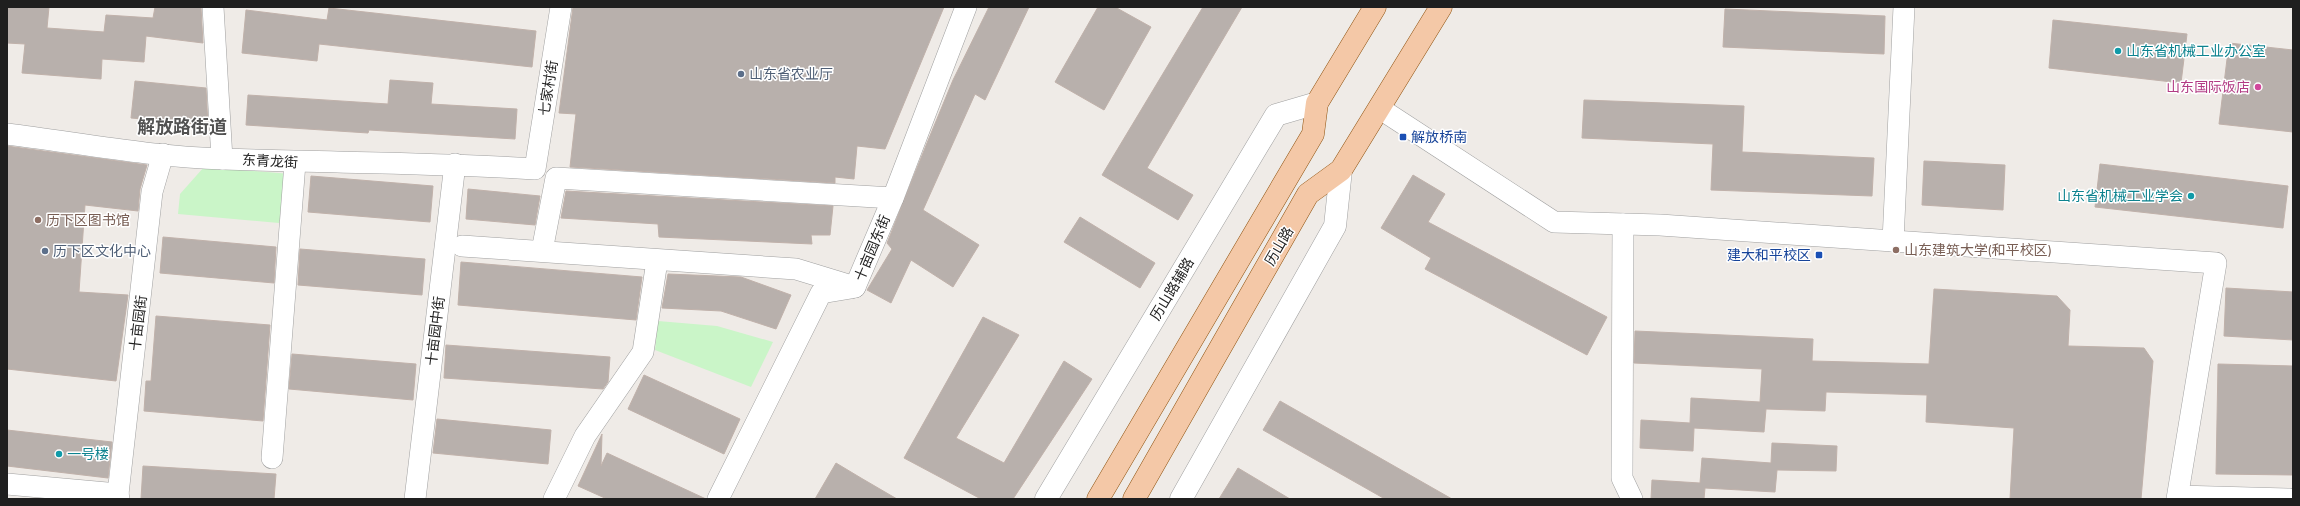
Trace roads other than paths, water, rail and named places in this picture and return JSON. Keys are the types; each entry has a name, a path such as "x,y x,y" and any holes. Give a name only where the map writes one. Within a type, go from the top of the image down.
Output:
{"main road":[{"name":"历山路","path":"1098,499 1313,134 1317,103 1375,7"},
{"name":"历山路","path":"1134,499 1308,194 1341,170 1441,7"}],"street":[{"path":"214,7 222,160"},
{"name":"七家村街","path":"535,169 561,7"},
{"name":"十亩园东街","path":"718,499 821,293 855,287 894,198 966,7"},
{"path":"1893,241 1904,7"},
{"name":"历山路辅路","path":"1046,499 1276,115 1317,103"},
{"path":"1379,108 1554,222 1623,224 2216,263 2178,498 2290,499"},
{"name":"东青龙街","path":"7,134 222,160 295,163 455,164 535,169"},
{"name":"十亩园街","path":"119,496 152,192 163,154"},
{"path":"272,458 295,163"},
{"name":"十亩园中街","path":"415,499 455,164"},
{"path":"1181,499 1335,226 1341,170"},
{"path":"542,251 556,178 894,198"},
{"path":"1623,224 1622,478 1632,499"},
{"path":"462,246 657,261 796,269 855,287"},
{"path":"554,499 585,436 643,352 657,261"},
{"path":"7,484 119,496"}],"place":[{"name":"山东省机械工业办公室","path":"2118,51"},
{"name":"山东省农业厅","path":"741,74"},
{"name":"山东国际饭店","path":"2258,87"},
{"name":"解放桥南","path":"1403,137"},
{"name":"山东省机械工业学会","path":"2191,196"},
{"name":"历下区图书馆","path":"38,220"},
{"name":"山东建筑大学(和平校区)","path":"1896,250"},
{"name":"历下区文化中心","path":"45,251"},
{"name":"建大和平校区","path":"1819,255"},
{"name":"一号楼","path":"59,454"}],"district":[{"name":"解放路街道","path":"182,127"}]}
